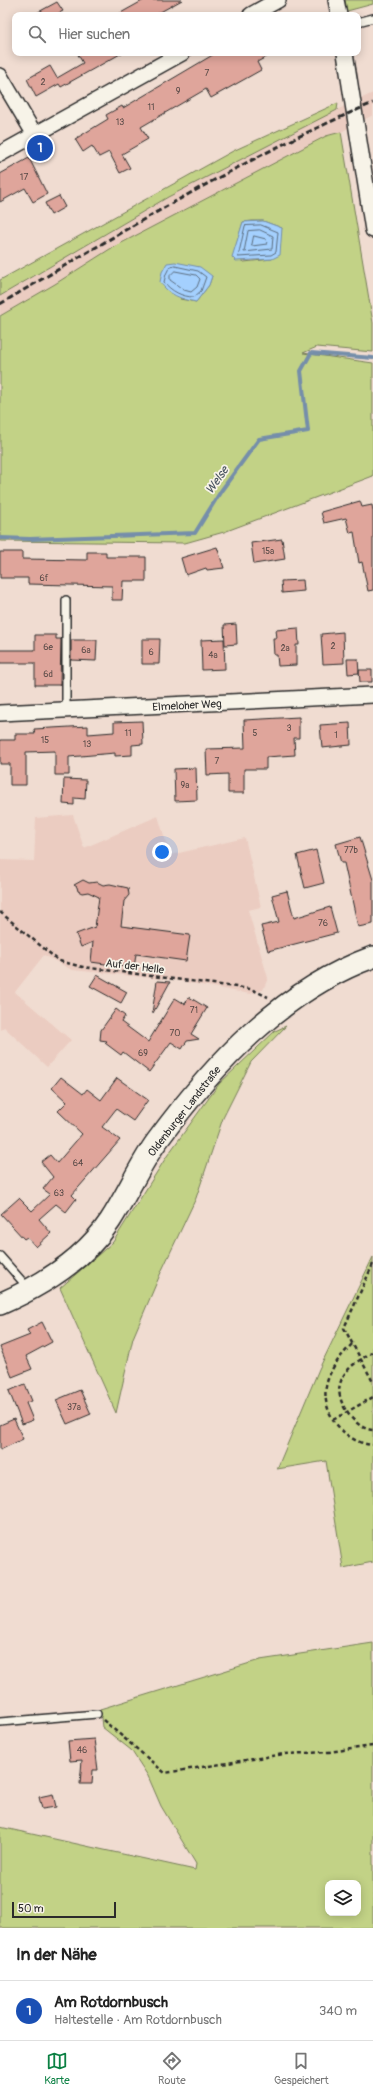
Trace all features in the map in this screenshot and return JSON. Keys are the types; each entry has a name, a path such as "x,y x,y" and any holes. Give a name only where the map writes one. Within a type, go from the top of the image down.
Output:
{"main road":[{"name":"Oldenburger Landstraße","path":"0,1304 31,1290 58,1273 90,1244 109,1223 158,1141 206,1079 253,1032 279,1010 324,980 373,957"}],"street":[{"path":"256,12 278,0"},
{"path":"336,0 338,12"},
{"path":"0,154 177,56"},
{"path":"345,56 373,230"},
{"path":"0,76 35,135"},
{"name":"Elmeloher Weg","path":"0,713 373,695"}],"lane":[{"path":"361,21 373,18"},
{"path":"66,600 66,710"},
{"path":"0,1256 25,1281 31,1290"},
{"path":"0,1722 97,1714"}],"path":[{"name":"Auf der Helle","path":"0,912 59,961 83,967 251,989 271,999 279,1010"},
{"path":"373,1264 344,1328 373,1382"},
{"path":"352,1344 337,1360 327,1380 326,1401 333,1420 346,1436 366,1445 373,1445"},
{"path":"373,1352 360,1359 348,1369 340,1382 341,1398 346,1413 357,1423 373,1430"},
{"path":"333,1420 373,1398"},
{"path":"97,1714 165,1773 284,1754 329,1752 373,1746"}],"shaded area":[{"path":"373,93 373,115 341,132 326,136 0,316 0,296 168,197 302,126"},
{"path":"73,815 84,848 158,816 170,855 245,838 261,907 248,910 268,978 263,990 250,994 174,980 72,970 44,955 15,992 71,1040 47,1067 4,1027 0,1030 0,860 34,861 36,818"}],"green space":[{"path":"345,0 373,0 373,4 347,11"},
{"path":"338,103 337,110 168,197 0,296 0,280 233,151"},
{"path":"341,132 373,323 373,352 317,347 303,353 373,363 373,476 224,532 185,543 0,541 0,316 55,284 110,249 326,136","holes":["263,221 282,228 272,259 244,262 233,257 243,222","212,276 209,285 196,302 180,299"]},
{"path":"286,1026 251,1062 223,1118 196,1198 162,1270 133,1338 116,1413 60,1288 113,1242 167,1156 219,1084 275,1031"},
{"path":"373,1257 373,1562 343,1568 326,1461 277,1469 319,1369"},
{"path":"373,1643 373,1928 0,1928 0,1827 195,1870 196,1864 161,1806 148,1776 131,1750 102,1727 100,1709 260,1660"}],"water":[{"path":"263,221 282,228 280,255 272,259 236,261 232,257 243,222"},
{"path":"175,262 200,267 212,276 209,285 196,302 176,296 167,290 160,282 162,272 167,263"}],"building":[{"path":"144,0 182,0 160,12 122,12"},
{"path":"57,2 63,11 61,12 39,12"},
{"path":"79,56 117,56 61,87 59,84 36,97 27,79 50,66 57,78 83,63"},
{"path":"211,56 268,56 257,62 261,70 211,98 206,89 141,127 148,139 122,154 130,168 120,173 109,152 99,157 92,146 83,152 75,139 108,119 106,115 122,106 123,108"},
{"path":"29,158 47,194 33,202 25,188 0,202 0,174"},
{"path":"59,196 65,207 51,215 45,203"},
{"path":"360,501 362,507 372,505 373,511 373,590 368,591 362,562 359,563 354,532 350,533 346,518 324,523 321,512"},
{"path":"282,539 285,559 254,564 251,543"},
{"path":"217,547 224,568 207,570 206,568 186,575 181,558"},
{"path":"0,552 22,552 22,559 87,560 87,552 106,552 106,557 146,557 146,581 123,581 122,600 112,600 112,586 28,584 28,578 0,578"},
{"path":"303,580 304,591 282,593 281,581"},
{"path":"236,624 237,644 225,645 224,625"},
{"path":"298,628 299,645 296,645 296,665 278,666 277,655 274,655 273,638 277,638 276,630"},
{"path":"343,632 344,663 323,664 321,634"},
{"path":"35,635 56,635 56,639 61,639 60,685 35,685 35,663 0,663 0,650 35,650"},
{"path":"142,639 160,639 159,664 142,664"},
{"path":"224,639 225,669 202,670 201,640"},
{"path":"71,640 97,640 96,661 71,660"},
{"path":"347,659 358,659 359,673 348,674"},
{"path":"359,670 372,670 372,682 360,682"},
{"path":"299,717 299,738 294,738 295,755 266,757 266,769 244,769 244,793 228,793 228,774 207,775 206,749 245,748 244,720"},
{"path":"142,721 143,744 132,745 132,755 115,756 115,753 69,757 69,775 55,775 55,751 26,752 26,785 10,785 10,764 0,764 0,740 15,740 15,734 35,734 34,729 88,726 88,734 114,732 114,722"},
{"path":"350,723 351,745 322,748 320,725"},
{"path":"196,768 197,800 175,801 174,769"},
{"path":"64,779 86,780 85,799 74,798 74,805 63,804"},
{"path":"360,837 373,880 373,924 358,927 344,863 341,863 336,844"},
{"path":"316,850 324,883 305,888 297,855"},
{"path":"83,880 89,883 97,882 103,885 110,884 128,888 129,895 124,901 121,926 190,935 186,961 136,954 134,968 91,962 93,942 81,947 76,934 95,927 99,897 88,892 82,893 78,891 77,887 74,885"},
{"path":"287,891 294,918 330,907 337,933 268,951 261,926 279,922 272,895"},
{"path":"97,975 127,992 121,1003 90,986"},
{"path":"157,981 170,982 152,1013"},
{"path":"189,997 207,1008 191,1034 199,1039 187,1041 182,1049 171,1042 149,1072 123,1052 121,1055 105,1043 107,1041 100,1040 101,1030 116,1009 125,1016 121,1022 148,1042 175,998 185,1004"},
{"path":"61,1077 83,1094 87,1089 101,1100 117,1078 148,1100 133,1121 116,1109 102,1127 120,1140 72,1195 76,1199 66,1212 56,1204 39,1219 51,1233 36,1247 27,1237 24,1239 1,1214 19,1198 32,1211 50,1194 43,1189 53,1177 41,1162 50,1155 57,1163 82,1134 58,1111 67,1102 52,1088"},
{"path":"42,1322 52,1342 26,1356 32,1369 12,1377 0,1347 30,1335 27,1330"},
{"path":"25,1384 32,1401 26,1403 33,1420 22,1424 9,1391"},
{"path":"80,1390 91,1414 67,1424 56,1400"},
{"path":"14,1419 23,1439 0,1450 0,1425"},
{"path":"94,1739 98,1770 93,1770 92,1784 80,1784 82,1760 70,1761 68,1741"},
{"path":"53,1794 56,1807 42,1809 39,1797"}],"waterway":[{"name":"Welse","path":"0,538 30,539 195,533 221,491 259,439 308,431 301,371 311,353 373,358"}],"railway":[{"path":"0,304 183,197 277,147 324,124 373,103"}],"place":[{"name":"Am Rotdornbusch","path":"40,148"}]}
